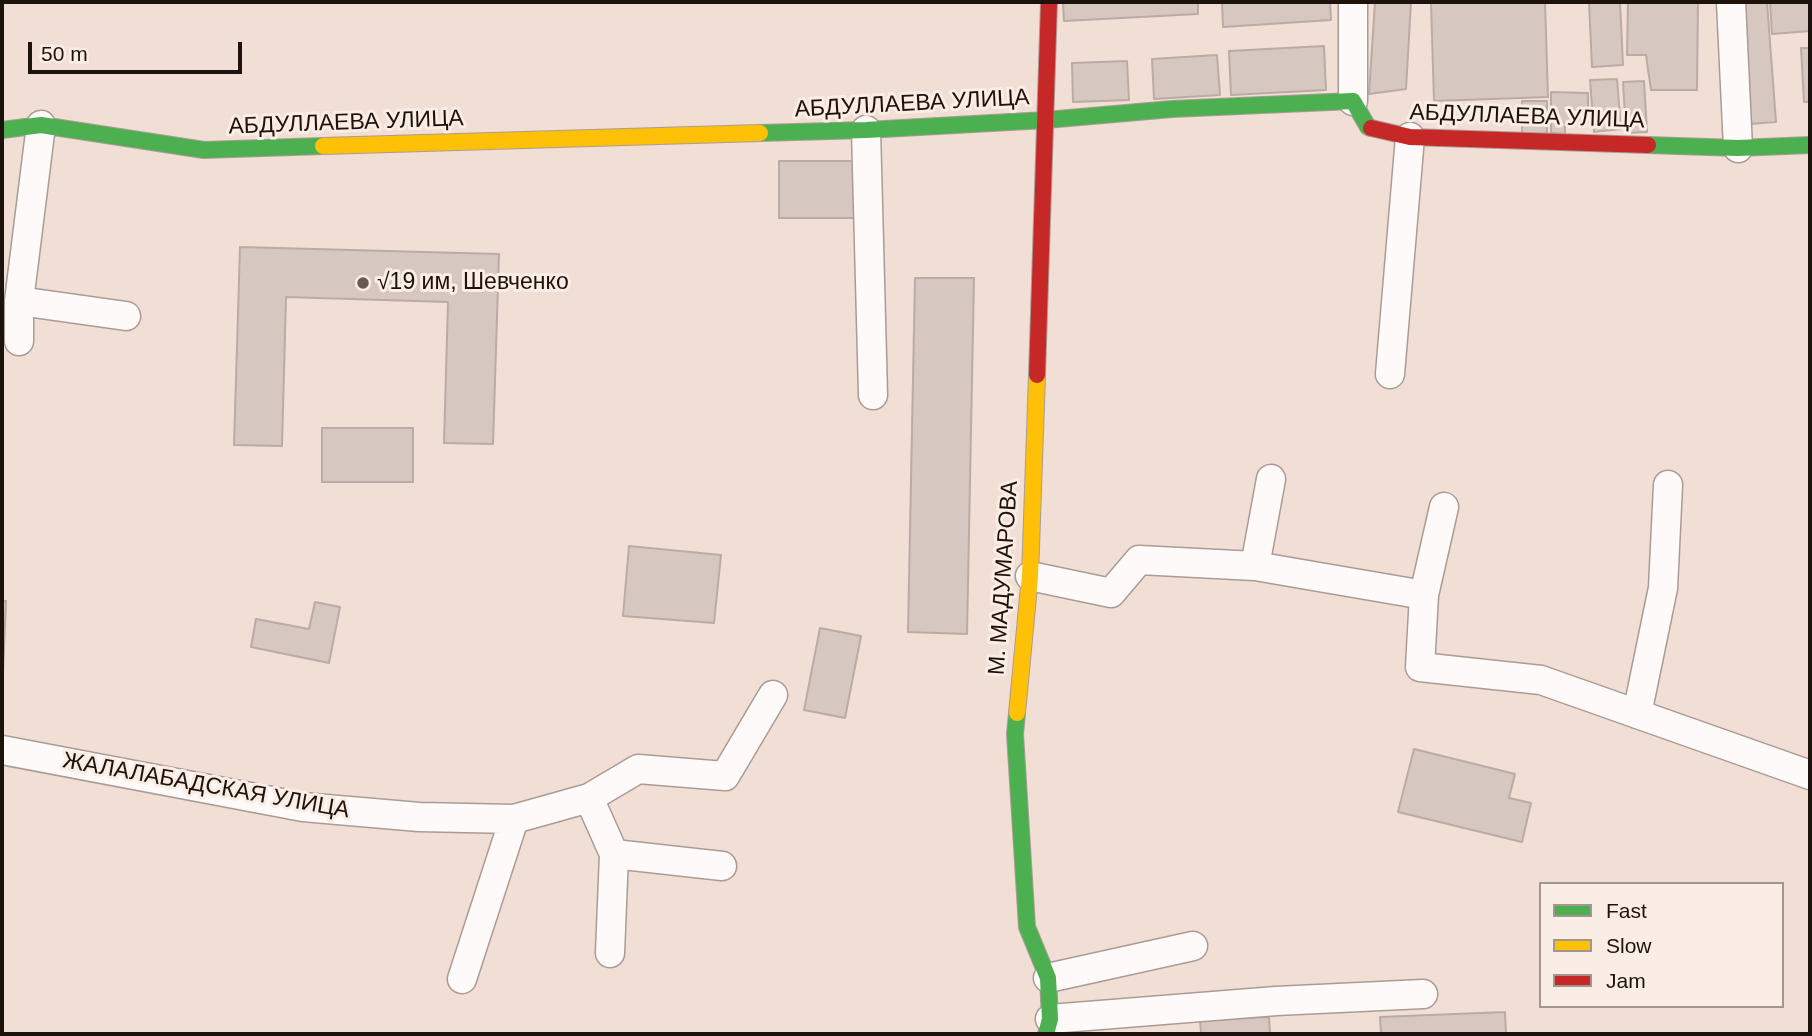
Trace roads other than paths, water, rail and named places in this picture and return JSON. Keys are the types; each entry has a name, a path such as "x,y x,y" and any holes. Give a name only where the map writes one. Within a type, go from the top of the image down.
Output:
{"street":[{"name":"М. МАДУМАРОВА","path":"1048,1026 1048,978 1027,927 1015,734 1030,576 1049,2"},
{"path":"1353,2 1353,101"},
{"path":"1731,2 1738,148"},
{"name":"АБДУЛЛАЕВА УЛИЦА","path":"2,130 40,125 204,150 866,130 1046,120 1172,109 1353,101 1368,127 1410,137 1738,148 1810,145"},
{"path":"19,341 19,301 40,125"},
{"path":"866,130 873,395"},
{"path":"1390,374 1410,137"},
{"path":"19,301 126,316"},
{"path":"1255,566 1271,479"},
{"path":"1637,714 1662,588 1668,485"},
{"path":"1444,507 1424,594 1420,667 1541,680 1810,775"},
{"path":"1030,576 1111,593 1139,560 1255,566 1424,594"},
{"name":"ЖАЛАЛАБАДСКАЯ УЛИЦА","path":"2,750 303,807 419,817 514,819 589,797 638,769 725,776 773,695"},
{"path":"589,797 614,854 610,953"},
{"path":"462,979 514,819"},
{"path":"614,854 722,866"},
{"path":"1048,978 1193,946"},
{"path":"1048,1026 1276,1000 1423,994"}],"place":[{"name":"√19 им, Шевченко","path":"363,283"}]}
